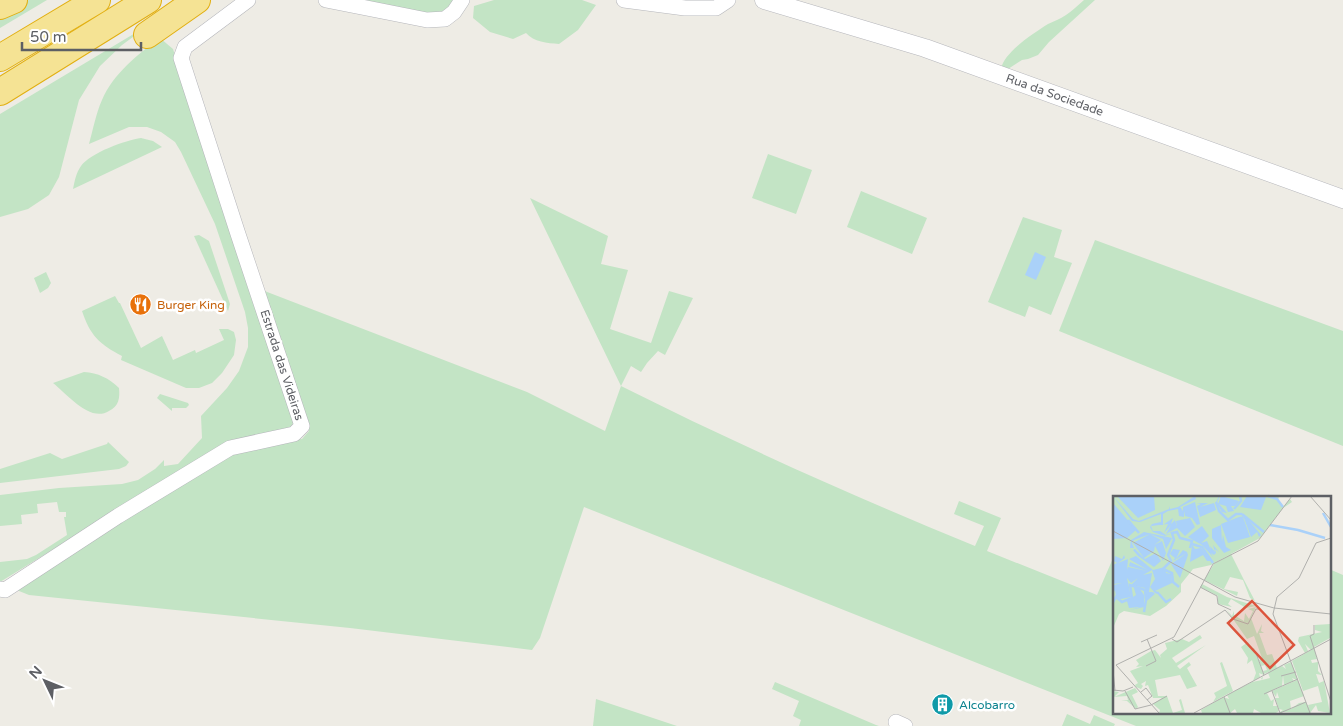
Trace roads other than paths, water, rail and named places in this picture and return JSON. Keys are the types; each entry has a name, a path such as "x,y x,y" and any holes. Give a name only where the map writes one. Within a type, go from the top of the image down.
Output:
{"highway":[{"path":"0,6 14,0"},
{"path":"0,58 97,0"},
{"path":"0,92 148,0"},
{"path":"148,35 197,0"}],"street":[{"name":"Estrada das Videiras","path":"0,589 5,590 118,516 230,448 294,434 302,426 182,58 185,47 248,0"},
{"path":"326,0 427,20 445,19 454,12 462,0"},
{"path":"624,0 685,8 716,8 728,0"},
{"name":"Rua da Sociedade","path":"764,0 934,51 1343,200"}],"water":[{"path":"1035,252 1046,257 1036,280 1025,275"}],"place":[{"name":"Burger King","path":"141,305"},
{"name":"Alcobarro","path":"943,705"}]}
